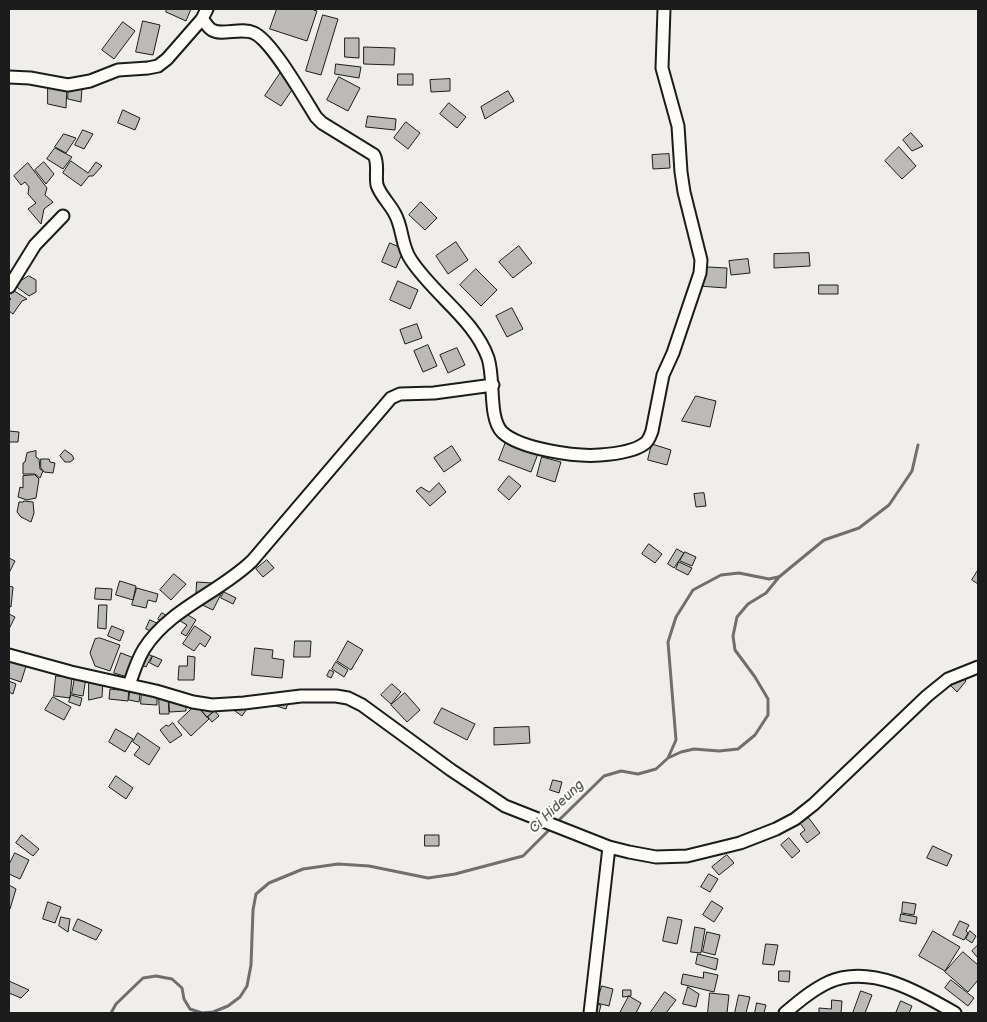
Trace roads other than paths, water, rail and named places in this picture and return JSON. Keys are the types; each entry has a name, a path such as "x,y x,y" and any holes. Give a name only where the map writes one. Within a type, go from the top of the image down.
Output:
{"street":[{"path":"9,77 30,78 68,85 90,81 118,70 158,66 167,59 204,14 212,31 247,30 255,33 273,50 316,117 322,123 374,155 377,159 378,186 395,213 410,260 480,341 488,360 493,384 494,414 501,430 509,438 524,444 561,453 614,454 633,449 645,444 649,440 663,375 696,285 702,260 684,192 678,126 662,68 664,9"},
{"path":"9,287 35,245 63,216"},
{"path":"129,685 144,648 175,617 233,578 252,561 391,398 400,394 434,394 493,384"},
{"path":"9,655 71,672 212,705 301,696 348,698 370,710 451,770 504,806 609,847 656,857 687,856 740,843 795,820 927,696 948,679 978,668"},
{"path":"590,1013 609,847"},
{"path":"785,1013 808,994 829,982 844,978 866,977 893,982 917,992 955,1013"}],"waterway":[{"name":"Ci Hideung","path":"556,823 604,776 621,771 638,774 656,769 668,758 694,749 719,751 738,749 755,735 768,715 768,699 755,677 735,650 733,636 737,617 748,604 766,593 779,577 824,540 859,528 889,505 912,471 918,445"},
{"path":"668,758 676,740 668,642 676,617 693,590 721,575 739,573 769,579 778,577"},
{"name":"Ci Hideung","path":"111,1013 116,1004 143,978 156,976 172,979 182,988 184,999 190,1009 202,1013 213,1012 228,1006 240,997 247,986 251,965 253,910 256,894 269,883 303,869 338,864 369,866 428,878 455,874 523,856 552,827"}]}
